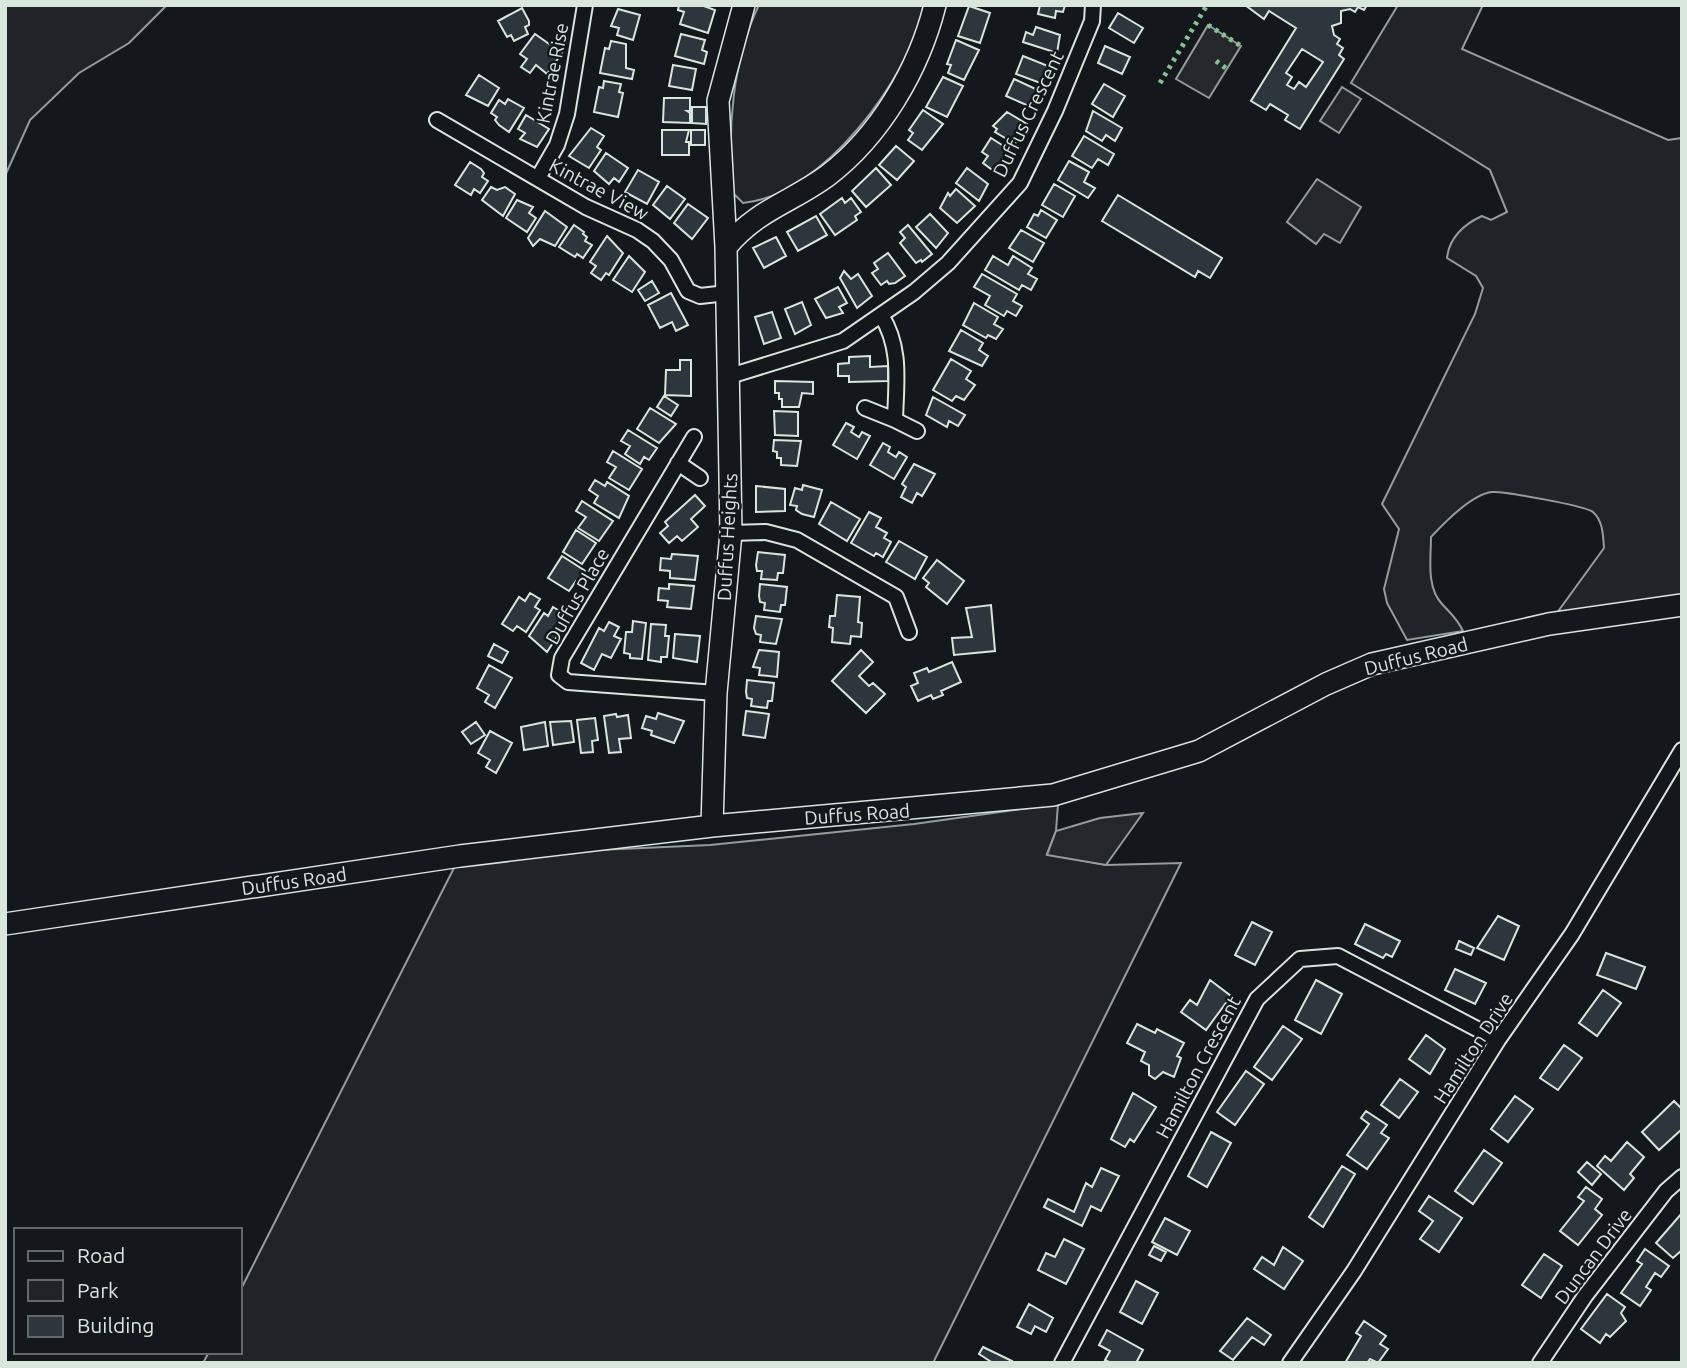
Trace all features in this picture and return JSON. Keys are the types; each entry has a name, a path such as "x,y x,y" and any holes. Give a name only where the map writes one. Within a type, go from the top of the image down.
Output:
{"main road":[{"name":"Duffus Heights","path":"712,826 716,693 731,533 730,376 718,101 744,5"},
{"path":"726,247 745,225 827,176 875,129 915,62 935,5"},
{"path":"723,195 742,209 760,215"},
{"name":"Duffus Road","path":"5,924 460,856 712,826 1054,795 1199,751 1326,684 1372,664 1549,624 1682,605"}],"street":[{"name":"Duffus Crescent","path":"730,376 842,341 881,315 948,263 1020,183 1087,34 1093,5"},
{"name":"Kintrae Rise","path":"537,178 557,145 567,114 581,7"},
{"name":"Kintrae View","path":"437,120 586,208 637,230 653,241 671,260 688,291 700,296 727,293"},
{"path":"881,315 890,330 897,356 895,420"},
{"path":"865,408 917,431"},
{"name":"Duffus Place","path":"694,437 562,658 559,675 568,682 716,693"},
{"path":"678,463 700,478"},
{"path":"731,533 766,532 797,540 896,597 909,632"},
{"name":"Hamilton Drive","path":"1290,1363 1354,1271 1499,1040 1572,934 1682,750"},
{"name":"Hamilton Crescent","path":"1062,1363 1257,999 1300,959 1338,956 1499,1040"},
{"name":"Duncan Drive","path":"1540,1363 1585,1296 1666,1191 1682,1177"}],"green space":[{"path":"5,5 167,5 129,43 79,73 30,120 5,176"},
{"path":"759,5 926,5 901,66 882,98 858,128 832,156 803,179 773,195 743,203 733,193 731,122 737,73"},
{"path":"1398,5 1483,5 1462,49 1668,140 1682,138 1682,605 1549,624 1604,548 1599,520 1587,509 1499,492 1484,494 1467,503 1431,537 1431,581 1437,597 1463,631 1407,640 1387,603 1384,589 1399,529 1382,504 1475,314 1483,288 1476,276 1447,258 1448,251 1454,238 1469,223 1482,216 1491,220 1507,212 1490,170 1351,83"},
{"path":"1058,804 1056,831 1047,854 1106,865 1181,863 933,1363 203,1363 208,1354 242,1354 242,1287 460,856 710,845 914,824"}],"shaded area":[{"path":"1208,25 1241,46 1209,98 1176,79"},
{"path":"1342,87 1361,99 1339,133 1320,121"},
{"path":"1317,179 1361,207 1340,243 1324,234 1316,244 1287,222"},
{"path":"1143,813 1106,865 1047,855 1056,831 1100,818"}],"building":[{"path":"679,5 701,5 715,10 708,33 680,24 684,12 678,10"},
{"path":"1040,5 1065,5 1063,12 1056,11 1055,18 1038,14"},
{"path":"1245,5 1367,5 1364,10 1358,7 1355,12 1350,9 1341,11 1341,23 1332,26 1334,35 1340,39 1337,44 1343,48 1339,55 1344,59 1300,129 1285,120 1288,115 1270,104 1266,110 1251,101 1296,28 1269,11 1264,19","holes":["1302,49 1323,62 1306,87 1299,82 1294,89 1287,85 1292,77 1286,73"]},
{"path":"969,6 990,13 980,43 958,36"},
{"path":"522,8 529,21 529,25 525,27 528,34 514,41 511,35 507,37 498,21"},
{"path":"618,9 640,15 633,40 617,35 619,28 611,26"},
{"path":"1118,13 1143,28 1134,43 1109,28"},
{"path":"1036,27 1060,35 1057,53 1023,42 1026,32 1033,35"},
{"path":"535,34 562,53 547,74 536,65 530,73 521,67 527,59 520,54"},
{"path":"681,34 705,40 702,50 707,52 704,64 675,56"},
{"path":"956,40 979,50 964,80 948,73 951,65 947,64"},
{"path":"611,41 626,44 626,68 634,70 632,79 600,73 605,48 609,49"},
{"path":"1105,46 1130,57 1122,74 1098,63"},
{"path":"1023,56 1048,66 1043,84 1016,74"},
{"path":"673,65 696,69 692,90 669,86"},
{"path":"479,75 499,88 488,106 466,95"},
{"path":"943,77 963,86 947,117 926,107"},
{"path":"1014,79 1042,92 1036,104 1033,103 1031,107 1006,96"},
{"path":"604,81 621,84 619,92 623,93 618,117 594,112 599,87 603,88"},
{"path":"1104,84 1125,96 1113,117 1092,104"},
{"path":"664,98 690,98 690,111 687,111 690,113 690,123 663,122"},
{"path":"508,99 524,108 509,132 499,125 495,120 497,117 491,113 499,100 505,104"},
{"path":"692,107 706,107 706,124 692,123"},
{"path":"923,110 943,124 922,150 908,140 913,133 909,130"},
{"path":"1093,111 1122,128 1115,141 1106,135 1102,141 1086,131"},
{"path":"1007,112 1027,124 1015,144 995,132 997,129 993,126"},
{"path":"526,115 549,129 537,147 520,139 525,133 518,129"},
{"path":"591,128 604,136 597,147 601,150 589,168 569,156"},
{"path":"662,130 689,130 686,142 689,142 689,155 662,155"},
{"path":"691,130 705,130 705,145 691,145"},
{"path":"1084,136 1114,154 1108,165 1098,159 1092,168 1072,156"},
{"path":"991,138 1016,154 1009,164 1004,167 1000,164 995,172 983,163 988,156 982,152"},
{"path":"896,146 914,161 897,180 879,165"},
{"path":"606,153 628,168 619,182 614,178 609,184 594,171"},
{"path":"1069,161 1089,172 1084,182 1095,188 1088,198 1058,180"},
{"path":"470,162 481,169 484,173 482,177 488,181 480,193 474,189 471,195 455,185"},
{"path":"876,168 891,185 866,207 852,191"},
{"path":"967,168 988,184 979,201 956,183"},
{"path":"638,170 659,182 647,204 625,192"},
{"path":"1054,184 1075,196 1063,217 1042,205"},
{"path":"667,186 685,199 670,219 653,205"},
{"path":"491,187 497,190 505,187 515,194 503,216 482,200"},
{"path":"956,189 975,206 957,223 940,208 948,193 950,196"},
{"path":"1118,195 1222,258 1210,278 1198,271 1195,277 1102,221"},
{"path":"842,198 845,203 851,198 861,212 855,216 857,220 835,235 820,214"},
{"path":"517,200 533,207 529,213 536,218 527,232 506,218"},
{"path":"688,204 708,218 692,239 674,223"},
{"path":"1041,210 1057,220 1046,238 1027,227 1034,214 1038,216"},
{"path":"545,211 567,227 555,246 540,239 533,246 528,238"},
{"path":"930,214 948,233 936,248 916,227"},
{"path":"816,216 827,235 798,251 787,232"},
{"path":"574,225 584,232 587,237 585,241 592,245 583,258 577,254 575,257 559,247"},
{"path":"908,225 932,254 922,262 921,260 916,263 900,243 905,238 900,232"},
{"path":"1021,230 1044,243 1033,262 1009,248"},
{"path":"607,236 623,253 609,275 606,273 601,280 591,273 596,266 590,262"},
{"path":"776,237 786,256 764,268 753,248"},
{"path":"888,253 905,276 895,283 889,284 887,281 881,285 872,273 878,269 874,263"},
{"path":"629,256 645,272 632,292 613,280"},
{"path":"993,256 1008,265 1013,256 1032,268 1028,274 1037,279 1031,290 1022,285 1019,290 985,270"},
{"path":"844,271 851,279 858,274 872,296 857,308 840,278"},
{"path":"982,274 1017,294 1013,301 1022,306 1016,316 1007,311 1004,316 985,305 990,296 974,287"},
{"path":"652,281 659,293 645,301 638,290"},
{"path":"838,287 847,303 839,307 843,313 826,318 815,299"},
{"path":"671,293 688,325 676,331 672,322 660,328 648,305"},
{"path":"802,302 811,325 795,334 785,309"},
{"path":"974,303 998,317 994,324 1003,329 996,339 988,335 986,338 963,325"},
{"path":"772,312 781,338 764,344 755,317"},
{"path":"961,330 983,343 979,350 988,356 982,366 949,351"},
{"path":"870,356 870,367 888,366 888,381 849,382 849,376 838,376 838,364 849,363 849,357"},
{"path":"951,359 971,371 966,379 975,385 964,400 956,396 952,401 933,390"},
{"path":"680,360 691,360 691,396 665,395 666,370 680,370"},
{"path":"775,381 813,382 813,394 802,393 799,407 782,407 779,393 775,393"},
{"path":"664,396 678,405 671,416 657,407"},
{"path":"933,397 965,415 958,426 949,421 947,427 926,415"},
{"path":"650,408 676,424 659,443 637,429"},
{"path":"774,411 798,412 798,436 775,435"},
{"path":"846,423 854,427 851,432 859,437 862,432 870,436 857,459 833,445"},
{"path":"628,430 657,448 649,460 644,457 640,464 625,454 630,446 621,441"},
{"path":"774,440 801,441 797,466 781,465 781,458 777,458 777,452 773,451"},
{"path":"883,443 890,447 888,452 896,457 899,452 907,457 894,479 870,465"},
{"path":"613,451 642,469 629,490 609,478 616,467 607,462"},
{"path":"914,464 935,474 922,496 917,493 912,503 901,497 906,487 902,484"},
{"path":"595,480 605,486 607,482 629,496 619,518 594,503 598,496 589,490"},
{"path":"803,485 822,490 814,517 802,514 796,510 797,506 790,505 795,488 802,490"},
{"path":"756,486 785,489 785,511 756,512"},
{"path":"695,495 705,506 691,519 698,527 682,541 677,536 669,543 660,533 668,526 665,522"},
{"path":"582,501 613,521 599,541 578,528 586,517 576,511"},
{"path":"831,502 860,519 847,541 819,524"},
{"path":"869,512 881,518 876,527 887,533 884,538 891,542 883,557 876,553 874,556 851,543"},
{"path":"576,530 596,543 582,564 563,552"},
{"path":"899,541 927,557 915,579 886,562"},
{"path":"758,552 785,555 783,573 778,573 777,580 761,579 762,571 757,571 756,565"},
{"path":"672,554 698,556 695,580 670,578 670,571 660,570 661,558 671,559"},
{"path":"562,556 587,572 580,583 576,581 569,591 548,578"},
{"path":"937,560 964,581 947,604 926,587 929,583 923,578"},
{"path":"669,584 694,586 691,609 667,607 668,601 658,600 659,588 669,589"},
{"path":"760,584 787,587 785,605 781,605 780,612 764,610 765,603 760,602 759,596"},
{"path":"530,593 540,599 535,607 540,610 526,632 517,626 513,631 502,624 519,597 525,601"},
{"path":"837,595 860,597 858,622 862,623 861,637 851,636 850,644 832,642 830,616 835,616"},
{"path":"991,605 995,651 954,655 952,638 972,637 966,608"},
{"path":"553,607 563,613 558,622 564,626 547,652 529,636 544,613 548,616"},
{"path":"756,616 782,619 776,644 760,642 761,635 756,634 754,628"},
{"path":"633,621 646,623 642,659 630,658 630,654 624,653 626,632 632,632"},
{"path":"609,622 619,627 614,636 621,639 611,658 602,654 594,670 581,663 599,628 604,631"},
{"path":"651,624 666,625 665,636 669,636 667,657 661,657 661,662 648,660"},
{"path":"675,634 700,636 697,662 673,658"},
{"path":"494,644 508,652 502,663 488,656"},
{"path":"759,650 779,652 777,677 759,675 760,668 753,667"},
{"path":"861,650 873,662 859,676 869,686 873,683 885,694 866,713 832,681"},
{"path":"952,662 961,682 941,691 943,695 933,699 931,695 918,701 911,686 918,683 914,673 927,668 929,672"},
{"path":"489,665 512,678 495,708 485,702 489,695 477,688"},
{"path":"747,680 774,683 772,701 768,701 767,708 751,706 752,699 747,698 746,692"},
{"path":"746,711 769,714 765,738 743,735"},
{"path":"658,713 684,721 674,743 651,735 652,731 642,728 646,716 656,719"},
{"path":"616,714 617,717 628,715 631,738 619,739 621,752 609,753 604,716"},
{"path":"595,718 598,740 592,741 593,752 581,753 577,720"},
{"path":"571,721 574,742 553,745 550,722"},
{"path":"476,722 485,735 471,744 462,732"},
{"path":"545,722 548,746 524,750 521,727"},
{"path":"490,731 512,743 496,773 486,767 490,760 478,753"},
{"path":"1498,916 1519,926 1504,960 1477,948"},
{"path":"1252,922 1272,932 1255,965 1235,955"},
{"path":"1365,924 1400,941 1392,957 1386,954 1383,958 1355,944"},
{"path":"1459,941 1474,948 1471,955 1456,949"},
{"path":"1606,953 1645,967 1636,989 1597,975"},
{"path":"1455,969 1486,983 1475,1004 1445,990"},
{"path":"1210,980 1231,996 1206,1030 1181,1012 1190,1000 1197,1005"},
{"path":"1316,980 1342,994 1321,1034 1295,1020"},
{"path":"1603,990 1621,1003 1597,1036 1579,1023"},
{"path":"1137,1024 1155,1033 1157,1029 1184,1043 1177,1056 1181,1058 1174,1077 1163,1072 1155,1079 1149,1075 1149,1065 1141,1061 1145,1052 1127,1043"},
{"path":"1283,1026 1302,1039 1272,1080 1254,1067"},
{"path":"1426,1035 1445,1049 1430,1074 1409,1059"},
{"path":"1564,1045 1582,1058 1558,1090 1540,1078"},
{"path":"1246,1071 1264,1084 1235,1125 1217,1112"},
{"path":"1400,1079 1418,1092 1399,1118 1381,1105"},
{"path":"1133,1093 1156,1107 1134,1142 1130,1139 1125,1147 1111,1139"},
{"path":"1515,1096 1533,1109 1508,1142 1491,1129"},
{"path":"1674,1101 1682,1109 1682,1129 1659,1150 1642,1132"},
{"path":"1366,1111 1387,1125 1381,1133 1389,1138 1367,1169 1347,1155 1369,1124 1361,1118"},
{"path":"1211,1132 1231,1143 1207,1187 1188,1176"},
{"path":"1627,1142 1644,1157 1630,1174 1634,1178 1624,1190 1597,1166 1605,1156 1611,1161"},
{"path":"1484,1150 1502,1163 1473,1204 1455,1191"},
{"path":"1587,1162 1601,1174 1592,1185 1578,1172"},
{"path":"1342,1166 1355,1174 1323,1227 1309,1217"},
{"path":"1101,1168 1119,1176 1101,1211 1091,1206 1082,1226 1044,1207 1048,1199 1074,1212 1086,1183 1092,1187"},
{"path":"1586,1187 1602,1199 1595,1209 1602,1215 1578,1245 1560,1231 1584,1201 1578,1197"},
{"path":"1429,1196 1462,1218 1439,1252 1420,1239 1433,1221 1419,1211"},
{"path":"1682,1213 1682,1250 1673,1258 1656,1243"},
{"path":"1165,1218 1190,1231 1177,1255 1152,1242"},
{"path":"1064,1239 1084,1249 1066,1284 1038,1270 1046,1253 1055,1257"},
{"path":"1154,1246 1166,1252 1161,1261 1149,1255"},
{"path":"1283,1247 1303,1261 1284,1289 1254,1269 1262,1257 1274,1265"},
{"path":"1645,1249 1669,1266 1661,1277 1655,1273 1646,1287 1651,1290 1640,1306 1621,1293 1642,1264 1637,1261"},
{"path":"1544,1254 1562,1266 1541,1298 1522,1285"},
{"path":"1136,1281 1158,1293 1142,1324 1120,1312"},
{"path":"1607,1294 1625,1307 1621,1313 1626,1321 1610,1337 1606,1334 1600,1343 1581,1329"},
{"path":"1029,1304 1053,1318 1046,1332 1035,1326 1031,1334 1017,1327"},
{"path":"1247,1318 1271,1335 1264,1345 1252,1337 1233,1360 1220,1351"},
{"path":"1364,1321 1386,1336 1380,1344 1388,1349 1378,1363 1370,1359 1367,1363 1345,1363 1361,1336 1356,1333"},
{"path":"1107,1330 1143,1350 1136,1363 1111,1363 1105,1360 1110,1351 1099,1345"},
{"path":"983,1347 1012,1361 1011,1363 993,1363 979,1354"}],"hedge":[{"path":"1160,83 1207,5"},
{"path":"1208,25 1241,46"},
{"path":"1216,61 1227,69"}]}
